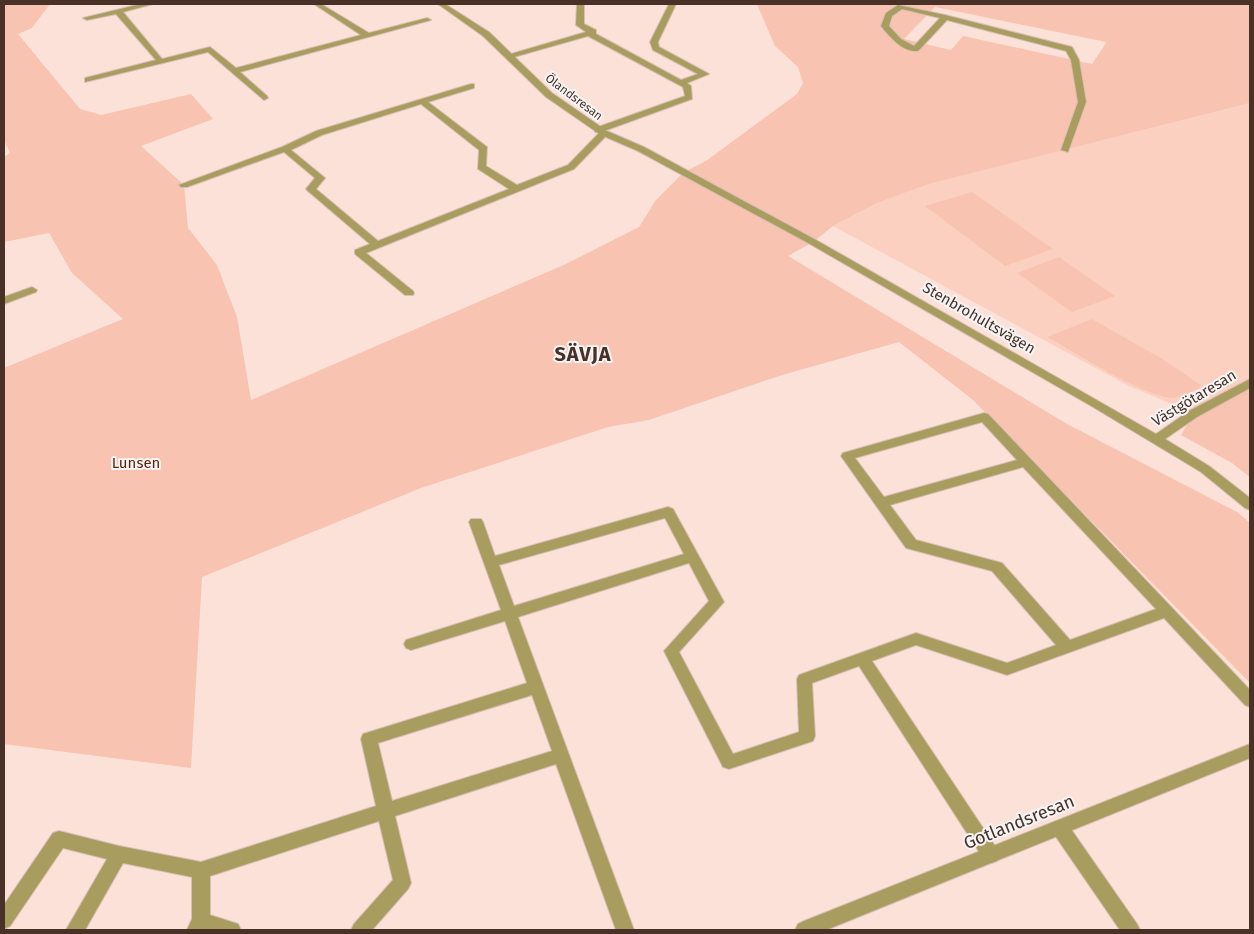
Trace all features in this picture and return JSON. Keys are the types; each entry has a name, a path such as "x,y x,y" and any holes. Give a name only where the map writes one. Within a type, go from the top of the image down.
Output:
{"street":[{"path":"87,18 149,4"},
{"path":"317,4 368,36"},
{"name":"Ölandsresan","path":"440,4 486,34 549,95 601,132 641,149 684,172"},
{"path":"510,57 593,32 580,25 580,4"},
{"path":"674,4 654,42 656,48 705,74 680,83"},
{"path":"945,17 915,49 898,41 885,26 889,16 901,7 945,17 1070,48 1075,60 1082,102 1065,150"},
{"path":"118,11 161,62"},
{"path":"235,71 426,20"},
{"path":"409,293 360,252 571,167 601,132 689,97 687,86 589,33"},
{"path":"88,80 210,49 264,98"},
{"path":"184,184 285,149 319,133 471,86"},
{"path":"422,101 484,149 481,167 516,189"},
{"path":"285,149 320,178 311,189 376,245"},
{"name":"Stenbrohultsvägen","path":"684,172 813,242 1205,469 1250,506"},
{"path":"4,301 32,290"},
{"name":"Västgötaresan","path":"1155,440 1194,414 1250,383"},
{"path":"1067,647 997,567 911,544 847,456 984,417 1250,700"},
{"path":"880,503 1026,462"},
{"path":"491,562 668,512 717,602 671,651 729,762 807,736 804,679 916,639 1007,669 1166,611"},
{"path":"476,522 625,930"},
{"path":"411,644 691,557"},
{"path":"862,658 991,855"},
{"path":"360,930 402,883 369,739 536,687"},
{"name":"Gotlandsresan","path":"804,930 1250,751"},
{"path":"4,920 59,839 119,854 201,870 561,755"},
{"path":"1060,828 1131,930"},
{"path":"75,930 119,854"},
{"path":"201,870 198,926 232,930"}],"shaded area":[{"path":"1250,103 1250,391 1244,386 1188,411 1129,386 833,226 877,203 929,184"}],"green space":[{"name":"Lunsen","path":"4,4 50,4 32,28 18,34 80,109 101,115 191,94 213,119 141,146 184,185 188,228 217,265 237,317 251,400 566,264 639,227 656,200 684,172 706,161 797,94 803,83 798,67 775,46 757,4 1250,4 1250,103 929,184 877,203 833,226 813,242 788,256 1067,424 1237,512 1250,523 1250,683 973,400 899,342 782,375 649,420 608,427 421,488 202,577 191,768 4,744 4,368 123,319 72,273 49,233 4,242 4,157 10,153 4,140","holes":["935,7 1106,42 1092,64 963,36 951,50 904,39"]},
{"path":"972,192 1053,249 1005,266 925,206"},
{"path":"1059,257 1115,296 1072,312 1017,273"},
{"path":"1092,319 1164,360 1202,386 1176,398 1144,390 1109,373 1047,337"},
{"path":"1244,386 1250,391 1250,477 1232,463 1181,435 1193,414"}],"district":[{"name":"SÄVJA","path":"583,354"}]}
